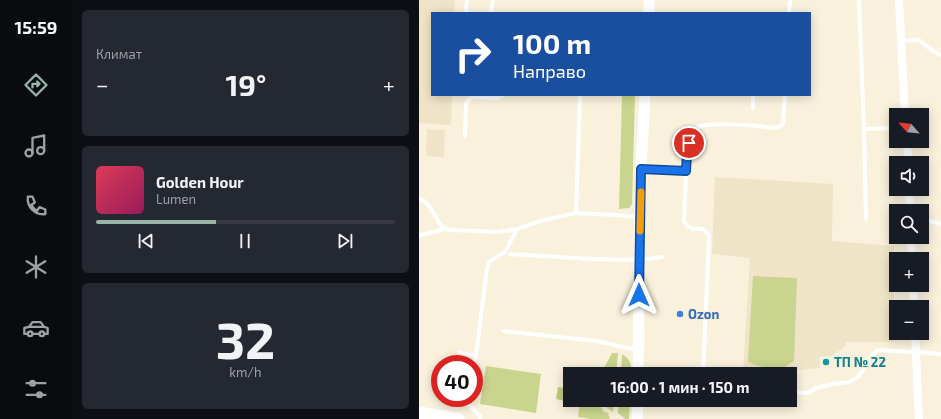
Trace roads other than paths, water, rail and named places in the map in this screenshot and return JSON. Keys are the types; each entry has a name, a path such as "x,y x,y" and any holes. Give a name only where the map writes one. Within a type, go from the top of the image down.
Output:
{"main road":[{"path":"419,413 458,419"}],"street":[{"path":"649,0 649,12"},
{"path":"899,0 905,108"},
{"path":"638,367 641,169 645,96"},
{"path":"915,340 919,419"},
{"path":"637,419 638,407"}],"lane":[{"path":"467,0 466,10 467,12"},
{"path":"491,12 493,0"},
{"path":"789,12 790,0"},
{"path":"859,0 867,219"},
{"path":"901,41 919,40 935,53 941,55"},
{"path":"465,136 466,105 469,100 474,97 497,98 501,96"},
{"path":"576,213 580,96"},
{"path":"753,96 753,108"},
{"path":"703,367 709,238 708,234 703,229 686,226 684,220 687,154 689,143 695,130 703,125 779,127 783,124 785,96"},
{"path":"864,129 889,128"},
{"path":"641,169 686,171"},
{"path":"419,199 423,200 430,208 439,224 445,229"},
{"path":"419,235 445,229 498,232 517,229 540,221 576,213 640,217"},
{"path":"929,222 941,224"},
{"path":"476,355 487,268 490,261 505,252 517,229"},
{"path":"511,254 592,259 639,260 662,256"},
{"path":"504,331 596,341 639,350"},
{"path":"797,392 808,393 816,388 831,384 849,382 858,377 865,368 871,356 877,350 941,354"},
{"path":"459,352 472,355"},
{"path":"471,407 480,416 480,419"}],"place":[{"name":"Ozon","path":"680,314"},
{"name":"ТП № 22","path":"826,362"}]}
